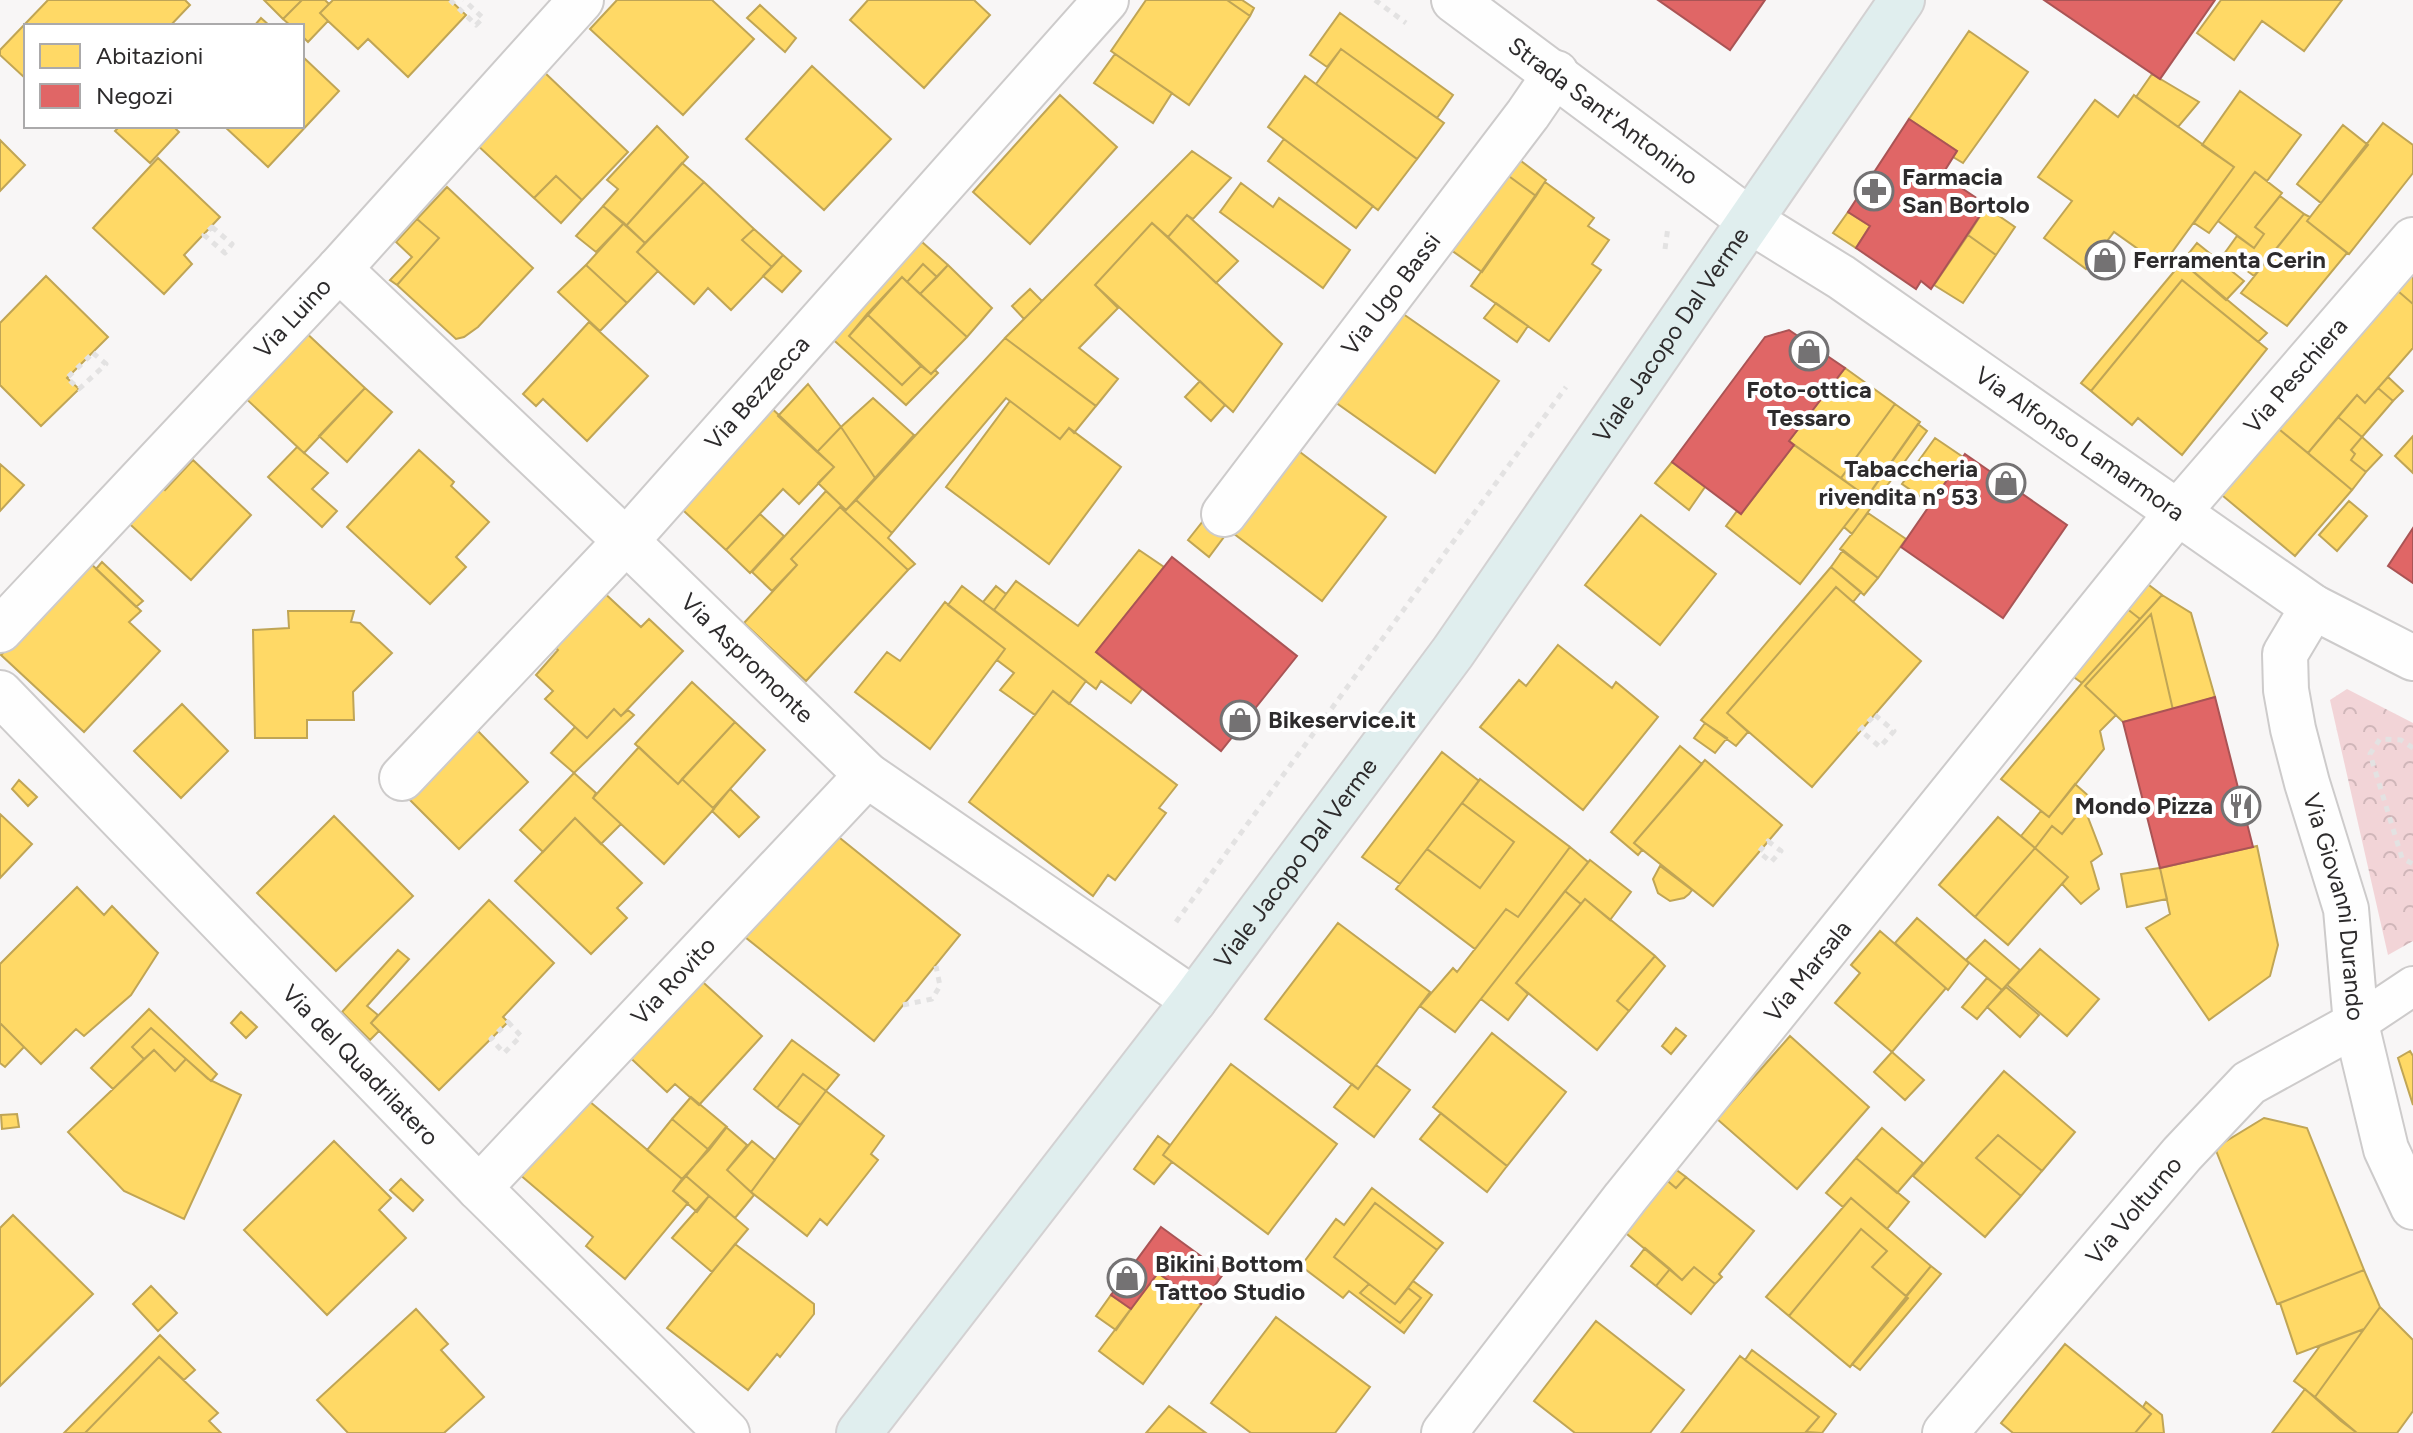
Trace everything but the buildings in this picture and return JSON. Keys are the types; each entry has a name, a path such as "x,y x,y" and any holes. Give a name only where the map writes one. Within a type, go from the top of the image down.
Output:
{"main road":[{"name":"Viale Jacopo Dal Verme","path":"859,1433 1194,1000 1453,652 1902,0"}],"street":[{"name":"Via Luino","path":"0,630 339,269 581,0"},
{"name":"Via Bezzecca","path":"402,778 626,541 1106,0"},
{"name":"Strada Sant'Antonino","path":"1454,0 1752,222"},
{"name":"Via Ugo Bassi","path":"1224,514 1556,73"},
{"name":"Via Alfonso Lamarmora","path":"1752,222 1841,277 2313,607 2413,658"},
{"name":"Via Peschiera","path":"2178,512 2413,240"},
{"name":"Via Aspromonte","path":"339,269 867,775 1194,1000"},
{"name":"Via Marsala","path":"1444,1433 1625,1198 2178,512"},
{"name":"Via Giovanni Durando","path":"2313,607 2285,654 2286,690 2307,783 2346,909 2356,1024 2386,1149 2413,1207"},
{"name":"Via del Quadrilatero","path":"0,693 479,1188 727,1433"},
{"name":"Via Rovito","path":"479,1188 867,775"},
{"path":"2356,1024 2413,986"},
{"name":"Via Volturno","path":"1945,1433 2182,1154 2249,1083 2356,1024"}],"path":[{"path":"450,0 476,25 483,18 464,0"},
{"path":"1664,252 1669,221"},
{"path":"212,227 232,244 225,253 204,235 212,227"},
{"path":"93,353 106,364 79,389 67,378 93,353"},
{"path":"1144,966 1571,380"},
{"path":"1875,715 1894,731 1880,747 1860,730 1875,715"},
{"path":"2413,748 2401,740 2380,739 2370,754 2402,858 2413,864"},
{"path":"903,1005 932,999 940,986 936,966"},
{"path":"508,1022 521,1036 504,1053 491,1039 508,1022"}],"green space":[{"path":"2347,689 2413,723 2413,941 2388,955 2330,700"}],"place":[{"name":"Farmacia San Bortolo","path":"1874,191"},
{"name":"Ferramenta Cerin","path":"2105,260"},
{"name":"Foto-ottica Tessaro","path":"1809,351"},
{"name":"Tabaccheria rivendita n° 53","path":"2006,483"},
{"name":"Bikeservice.it","path":"1240,720"},
{"name":"Mondo Pizza","path":"2241,806"},
{"name":"Bikini Bottom Tattoo Studio","path":"1127,1278"}]}
